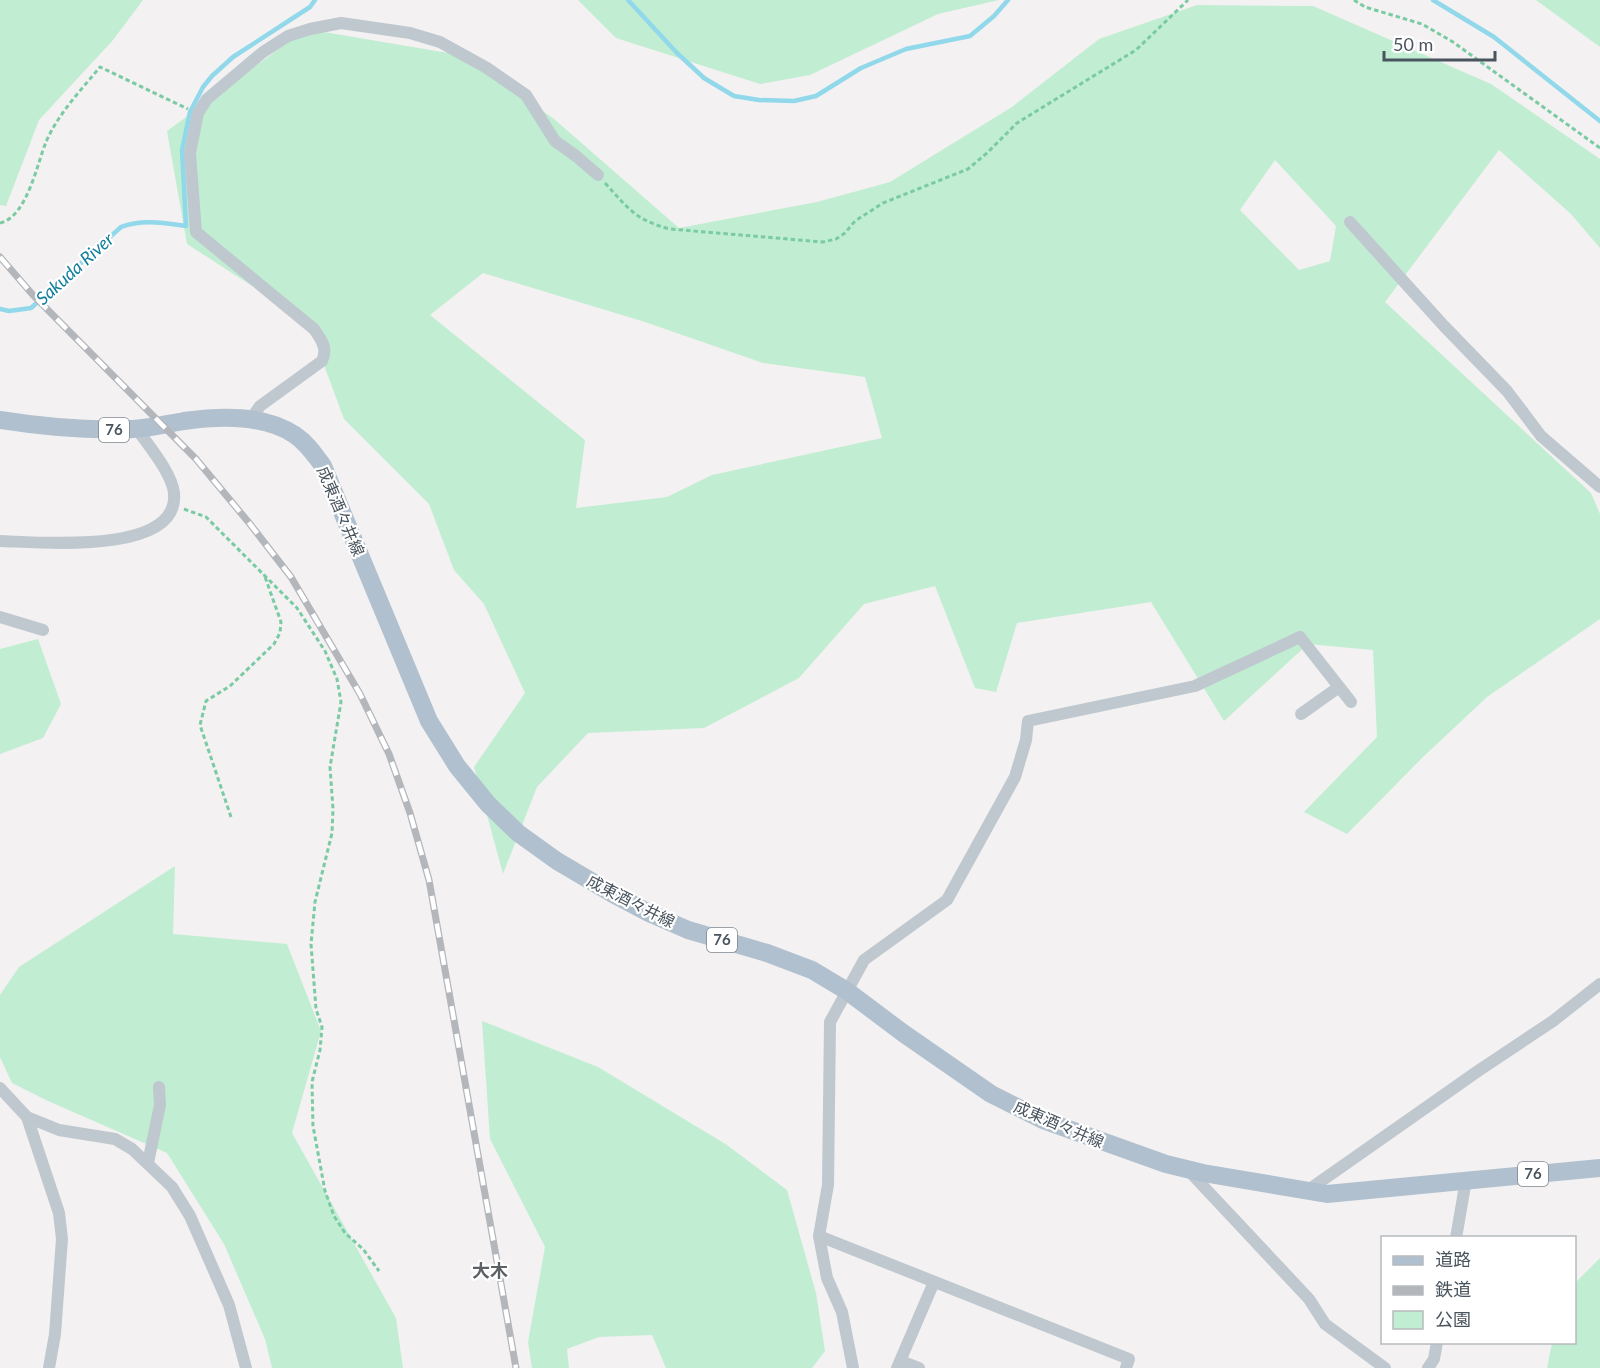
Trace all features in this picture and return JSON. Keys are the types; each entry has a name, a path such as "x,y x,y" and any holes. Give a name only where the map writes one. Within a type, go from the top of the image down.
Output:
{"main road":[{"name":"成東酒々井線","path":"0,420 82,429 137,429 222,418 251,419 278,425 297,436 312,450 323,466 429,721 457,766 488,804 518,833 557,861 648,913 688,930 767,953 812,970 847,991 903,1034 991,1094 1064,1128 1166,1164 1327,1194 1600,1168"}],"street":[{"path":"251,419 260,406 322,362 326,353 324,344 314,329 196,232 190,153 198,113 207,99 263,52 288,36 341,23 411,33 440,42 486,68 526,95 555,141 598,175"},
{"path":"1350,222 1444,326 1508,392 1541,436 1600,487"},
{"path":"0,541 94,543 123,538 155,527 168,516 173,505 174,491 167,474 137,429"},
{"path":"0,617 43,630"},
{"path":"853,1368 842,1312 827,1278 819,1236 828,1185 830,1022 864,960 946,900 1016,777 1026,740 1028,721 1195,686 1300,637 1351,702"},
{"path":"1301,714 1339,687"},
{"path":"1307,1191 1553,1021 1600,984"},
{"path":"148,1163 160,1105 159,1087"},
{"path":"0,1088 27,1117 59,1130 115,1139 132,1149 172,1186 190,1216 229,1305 246,1368"},
{"path":"27,1117 59,1213 62,1239 49,1368"},
{"path":"1187,1169 1309,1299 1325,1324 1385,1368"},
{"path":"1456,1236 1466,1180"},
{"path":"819,1236 1129,1359 1126,1368"},
{"path":"919,1368 899,1364 934,1282"},
{"path":"1428,1368 1434,1359 1437,1344"}],"path":[{"path":"598,175 639,219 652,225 670,229 823,242 836,239 845,233 855,221 883,203 968,169 1017,123 1136,50 1188,0"},
{"path":"1354,0 1365,7 1392,13 1422,24 1453,42 1600,148"},
{"path":"0,224 21,206 30,190 53,128 100,67 198,113"},
{"path":"173,505 207,517 297,608 325,651 337,679 340,702 338,729 330,767 332,833 315,902 311,945 316,1009 322,1027 320,1050 312,1082 313,1126 325,1191 334,1216 345,1233 363,1250 379,1271"},
{"path":"231,817 200,725 206,700 230,686 274,644 280,633 281,621 263,573"}],"green space":[{"path":"0,0 143,0 113,40 39,120 6,206 0,205"},
{"path":"578,0 999,0 938,14 810,75 760,84 616,38"},
{"path":"1536,0 1600,0 1600,47"},
{"path":"1197,5 1313,6 1491,84 1600,159 1600,248 1571,214 1499,150 1385,302 1591,493 1600,514 1600,619 1487,697 1423,757 1347,834 1304,812 1377,737 1373,650 1308,644 1224,721 1151,602 1017,623 996,692 975,688 935,586 864,604 799,678 704,728 588,733 537,787 503,874 474,767 525,693 484,604 454,570 429,504 344,419 308,322 187,244 167,131 306,29 466,56 554,119 679,228 817,202 890,182 1012,107 1099,39","holes":["1275,160 1336,226 1330,261 1299,270 1240,210","483,273 645,322 763,363 865,377 882,438 712,475 667,497 576,508 585,440 430,315"]},
{"path":"38,639 61,704 43,738 0,754 0,649"},
{"path":"175,866 173,934 287,944 321,1031 292,1133 396,1318 403,1368 272,1368 265,1339 224,1244 167,1153 12,1083 0,1057 0,995 19,967"},
{"path":"482,1021 598,1067 727,1145 787,1190 816,1293 825,1351 812,1368 666,1368 652,1335 599,1337 567,1349 569,1368 532,1368 528,1342 545,1247 490,1139"},
{"path":"1600,1258 1600,1368 1547,1368 1552,1344 1576,1344 1576,1282"}],"waterway":[{"name":"Sakuda River","path":"0,309 9,311 31,308 121,227 145,222 186,226 182,150 190,112 203,87 233,57 310,7 315,0"},
{"name":"Sakuda River","path":"628,0 677,53 704,78 734,96 759,100 794,101 816,96 861,68 906,49 970,36 994,16 1008,0"},
{"name":"Sakuda River","path":"1433,0 1494,37 1600,121"}],"railway":[{"path":"0,257 33,295 196,459 250,524 291,577 360,694 389,754 410,813 429,880 516,1368"}],"district":[{"name":"大木","path":"490,1271"}]}
